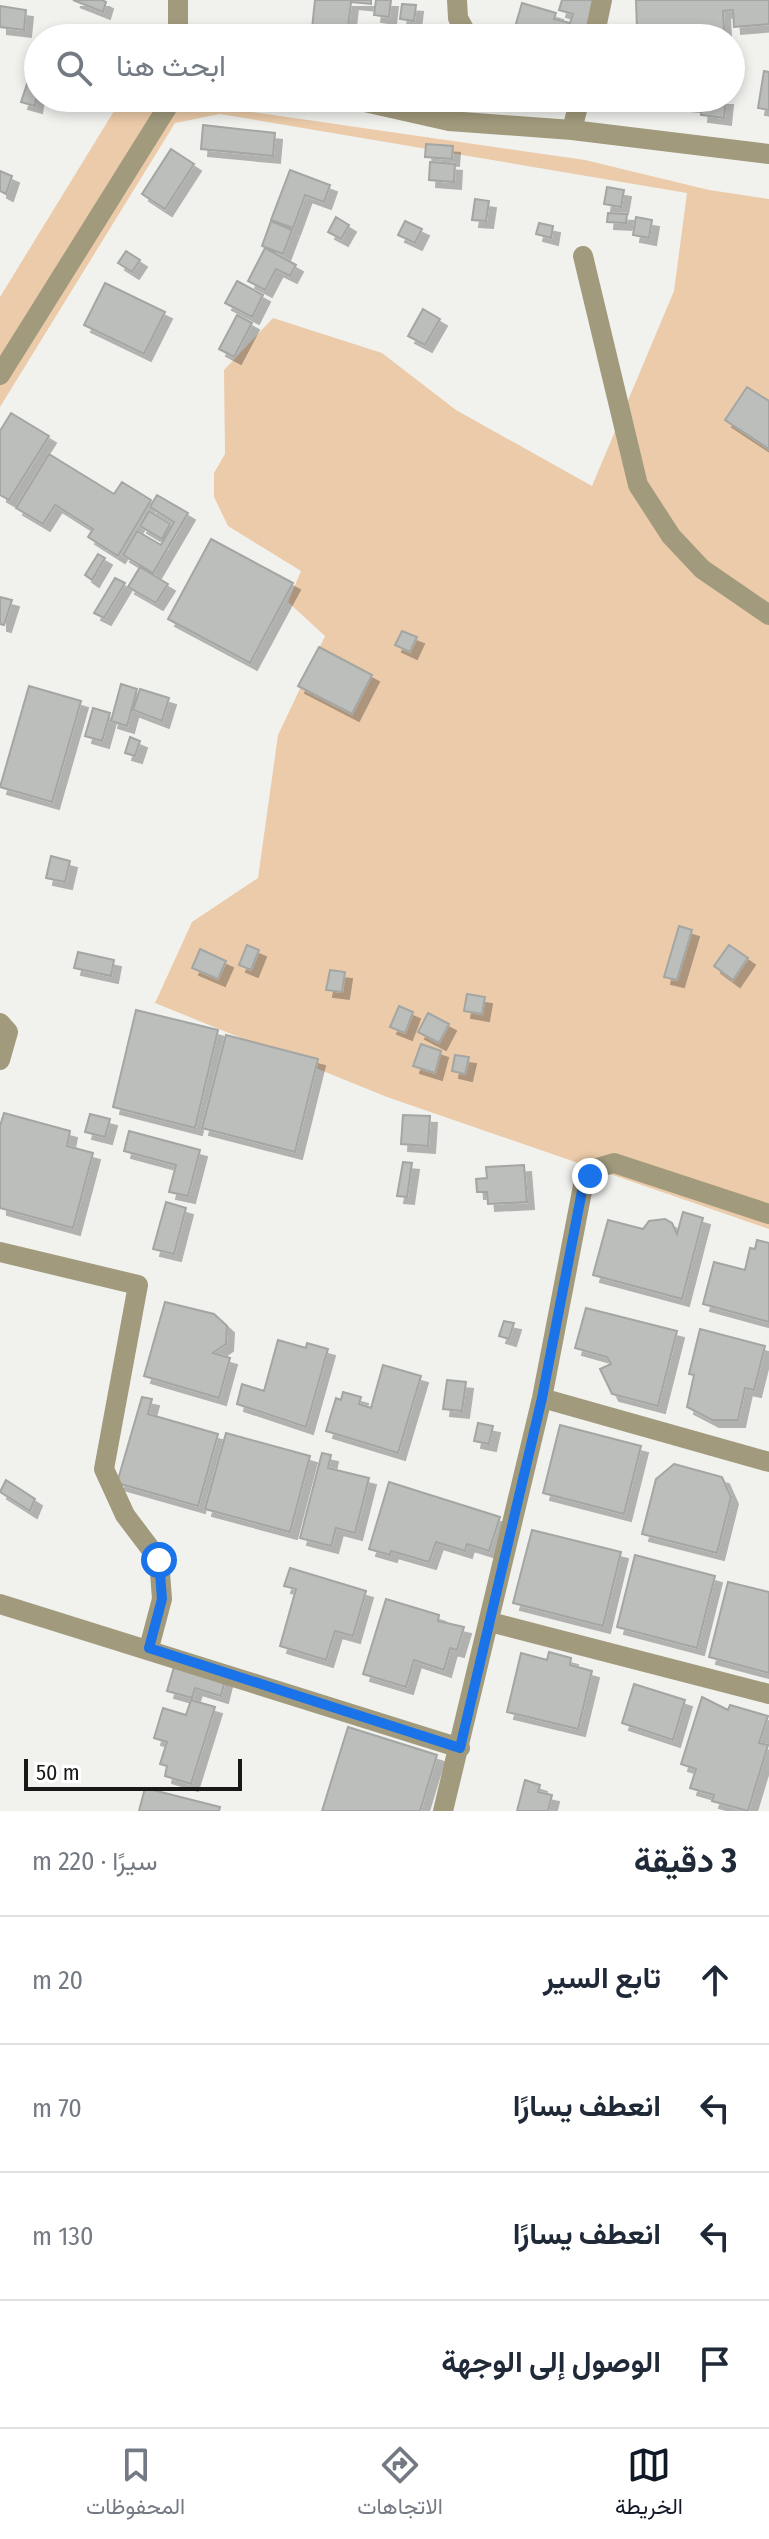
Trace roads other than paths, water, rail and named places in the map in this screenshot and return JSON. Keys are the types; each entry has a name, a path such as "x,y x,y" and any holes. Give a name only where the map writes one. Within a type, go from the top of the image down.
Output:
{"street":[{"path":"178,0 178,24"},
{"path":"457,0 461,24"},
{"path":"597,24 602,0"},
{"path":"0,375 164,112"},
{"path":"409,112 449,121 572,130 769,154"},
{"path":"449,121 451,112"},
{"path":"572,130 576,112"},
{"path":"583,256 638,485 671,536 702,569 769,615"},
{"path":"0,1023 8,1032 0,1060"},
{"path":"443,1811 542,1398 583,1186 597,1168 614,1163 769,1214"},
{"path":"0,1252 138,1285 104,1469 125,1515 159,1560 162,1599 149,1648"},
{"path":"542,1398 769,1462"},
{"path":"0,1604 149,1648 460,1748"},
{"path":"490,1622 769,1694"}]}
